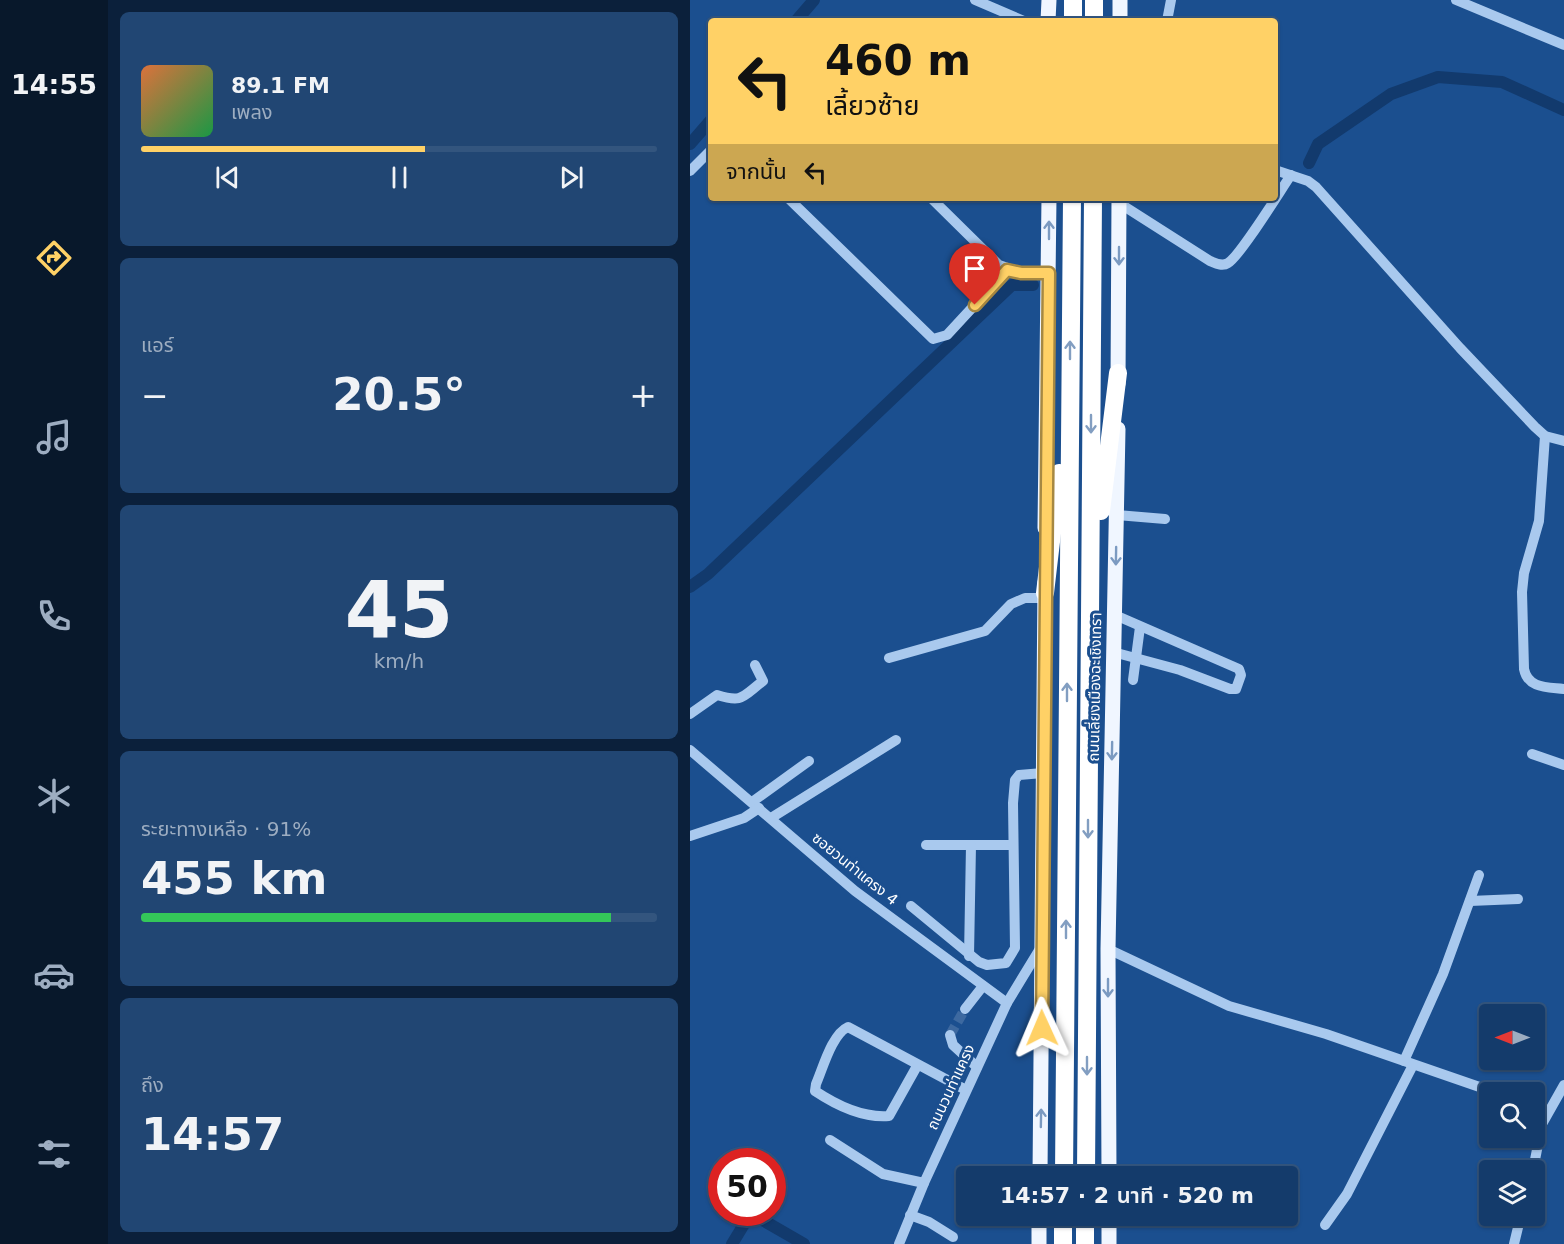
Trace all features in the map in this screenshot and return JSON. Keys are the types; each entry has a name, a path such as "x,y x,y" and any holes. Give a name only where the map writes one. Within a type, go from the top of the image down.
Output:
{"highway":[{"path":"1073,0 1073,18"},
{"path":"1094,18 1095,0"},
{"name":"ถนนเลี่ยงเมืองฉะเชิงเทรา","path":"1064,1166 1072,201"},
{"name":"ถนนเลี่ยงเมืองฉะเชิงเทรา","path":"1086,1166 1093,201"},
{"path":"1090,594 1118,373"},
{"path":"1045,596 1070,382"},
{"path":"1063,1226 1063,1244"},
{"path":"1085,1226 1085,1244"}],"main road":[{"path":"1048,18 1049,0"},
{"path":"1120,0 1120,18"},
{"path":"1040,1166 1049,201"},
{"name":"ถนนเลี่ยงเมืองฉะเชิงเทรา","path":"1109,1166 1108,949 1117,515 1119,201"},
{"path":"1039,1226 1039,1244"},
{"path":"1109,1226 1109,1244"}],"street":[{"path":"975,0 1017,18"},
{"path":"1168,18 1171,0"},
{"path":"1456,0 1564,45"},
{"path":"690,171 708,153"},
{"path":"1278,171 1308,181 1316,187 1460,348 1545,436 1564,441"},
{"path":"1278,195 1292,175"},
{"path":"791,201 933,339 947,335 1007,270"},
{"path":"934,201 1007,270 1021,273 1049,273"},
{"path":"1119,201 1210,261 1224,264 1228,263 1243,245 1274,201"},
{"path":"1545,436 1539,521 1526,564 1522,592 1524,669 1532,683 1564,689"},
{"path":"1117,515 1165,519"},
{"path":"889,658 985,631 1011,604 1025,598 1045,596"},
{"path":"1113,652 1180,670 1230,689 1236,689 1241,675 1239,669 1115,615"},
{"path":"1133,680 1140,627"},
{"path":"690,714 717,695 731,700 740,698 763,681 763,676 755,665"},
{"path":"771,819 896,740"},
{"name":"ซอยวนท่าแครง 4","path":"690,750 855,891 1007,1003"},
{"path":"1532,754 1564,765"},
{"path":"690,836 744,818 755,805 809,761"},
{"path":"911,906 969,956 987,965 1006,963 1011,958 1015,948 1013,845 1015,780 1019,775 1042,773"},
{"path":"926,845 1013,845"},
{"path":"969,956 970,845"},
{"path":"1325,1225 1347,1194 1409,1063 1479,875"},
{"path":"1470,901 1518,899"},
{"name":"ถนนวนท่าแครง","path":"899,1244 909,1215 976,1067 1007,1003 1041,947"},
{"path":"1108,949 1229,1006 1326,1034 1479,1087"},
{"path":"965,1009 982,986"},
{"path":"917,1066 889,1116 876,1117 842,1106 831,1102 815,1091 836,1040 843,1029 848,1027 917,1066 966,1090"},
{"path":"950,1035 953,1046 976,1067"},
{"path":"1545,1119 1564,1085"},
{"path":"830,1140 883,1174 924,1183"},
{"path":"909,1215 929,1222 953,1237"},
{"path":"1514,1244 1518,1226"}],"waterway":[{"path":"799,18 814,0"},
{"path":"1309,163 1318,144 1391,94 1438,77 1502,82 1564,110"},
{"path":"690,144 708,123"},
{"path":"690,587 708,574 1012,285 1033,285"},
{"path":"732,1244 746,1221 759,1218 804,1244"}],"tunnel":[{"path":"950,1035 965,1009"}],"route":[{"path":"975,305 1007,270 1021,273 1049,273 1042,773 1042,1028"}]}
